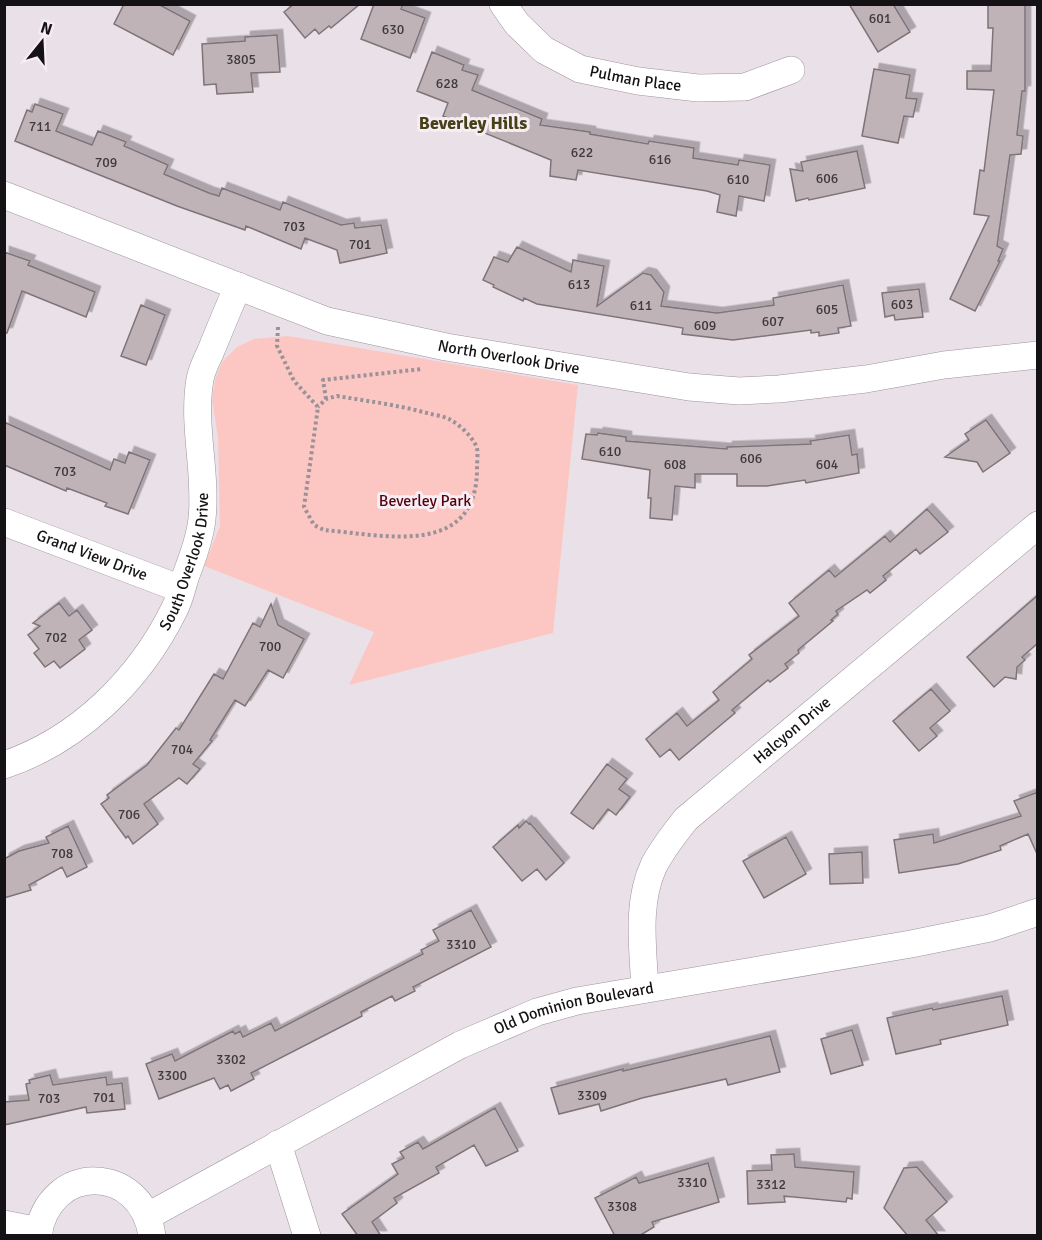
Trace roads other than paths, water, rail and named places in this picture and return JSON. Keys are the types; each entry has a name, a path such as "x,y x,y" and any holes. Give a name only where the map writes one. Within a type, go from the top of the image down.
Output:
{"street":[{"name":"Pulman Place","path":"503,4 517,24 544,50 580,69 638,81 698,88 745,87 791,70"},
{"name":"North Overlook Drive","path":"4,195 327,321 428,343 689,387 739,392 779,389 866,379 945,365 1038,355"},
{"name":"South Overlook Drive","path":"4,765 48,745 108,702 135,673 157,642 176,607 197,545 202,519 203,487 196,409 201,376 238,286"},
{"name":"Grand View Drive","path":"4,522 181,589"},
{"name":"Halcyon Drive","path":"645,989 642,924 645,891 653,867 665,845 686,819 1038,525"},
{"name":"Old Dominion Boulevard","path":"38,1233 42,1216 52,1200 67,1188 85,1181 104,1181 123,1187 138,1199 150,1226 278,1144 460,1045 537,1012 577,1001 911,944 990,928 1038,912"},
{"path":"278,1144 307,1236"},
{"path":"4,1224 38,1233"}],"district":[{"name":"Beverley Hills","path":"473,123"}],"park label":[{"name":"Beverley Park","path":"425,501"}]}
